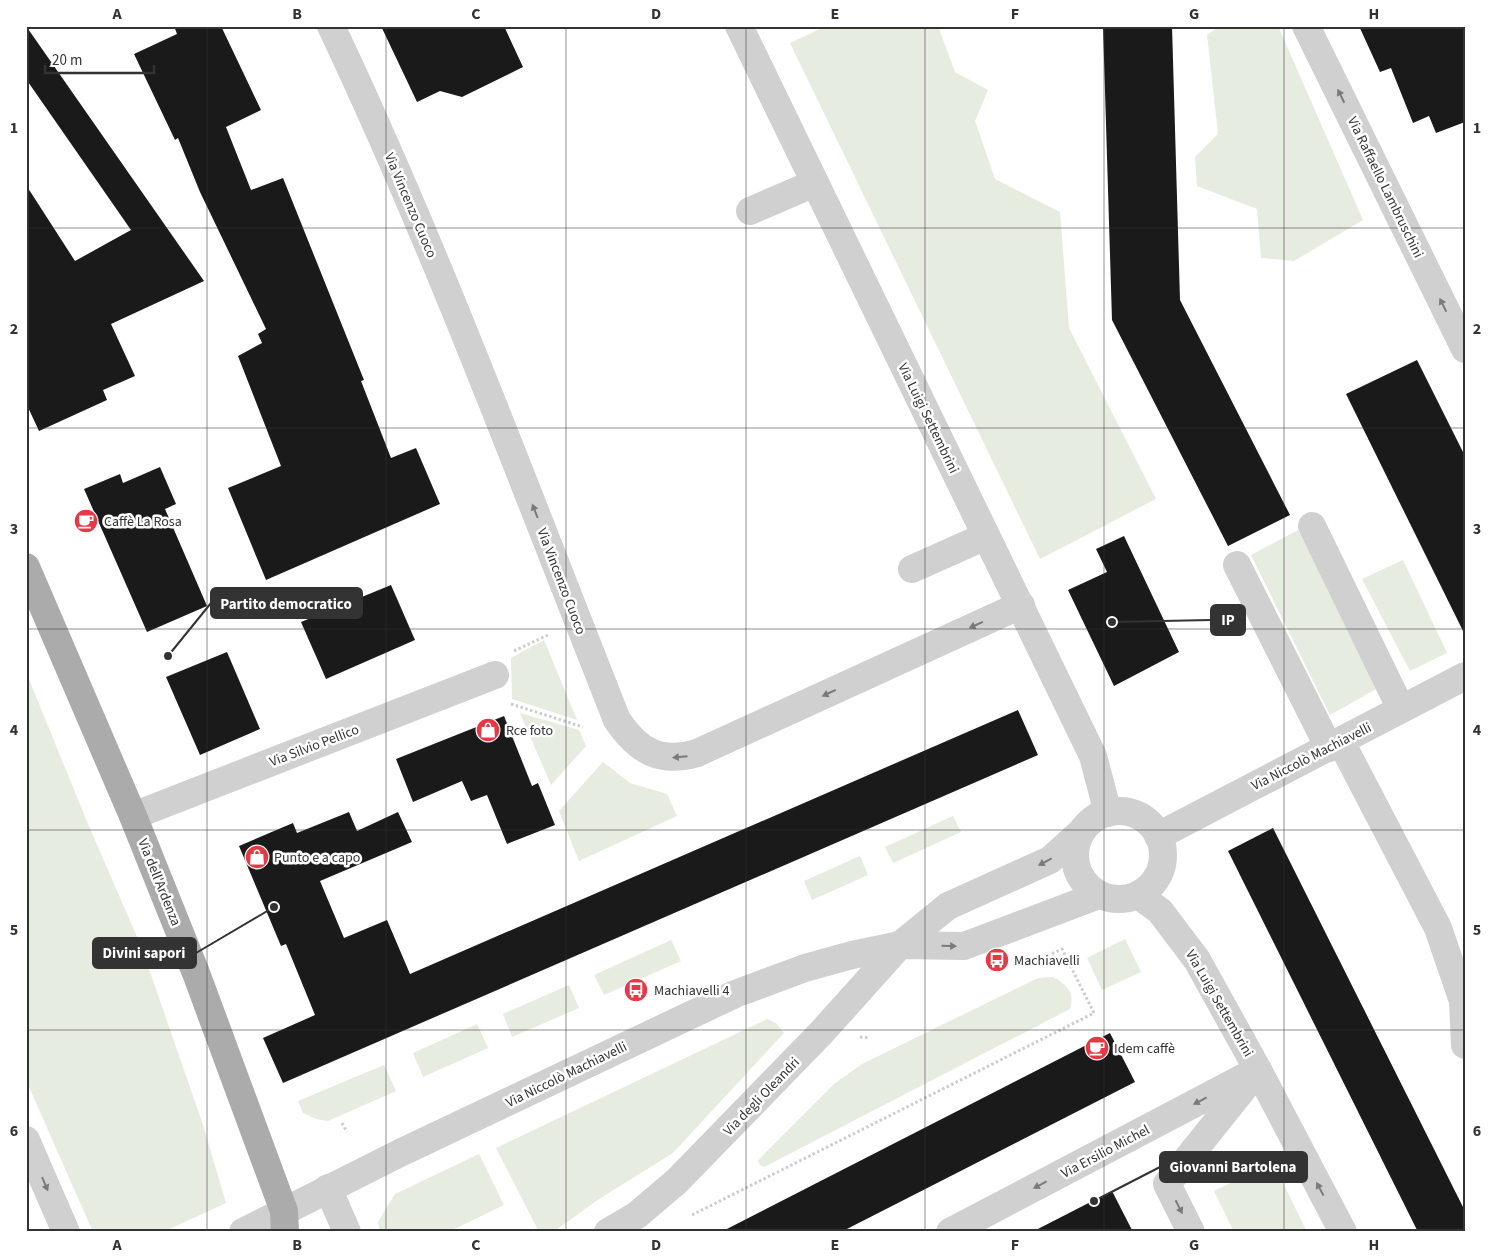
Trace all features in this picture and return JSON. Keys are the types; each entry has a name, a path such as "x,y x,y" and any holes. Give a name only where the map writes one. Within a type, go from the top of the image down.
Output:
{"main road":[{"name":"Via dell'Ardenza","path":"26,567 133,816 196,973 285,1222"}],"street":[{"name":"Via Vincenzo Cuoco","path":"330,26 378,125 466,337 617,720 633,742 656,755 680,758 697,754 1021,605"},
{"name":"Via Luigi Settembrini","path":"739,26 1093,756 1108,813"},
{"name":"Via Raffaello Lambruschini","path":"1306,26 1465,349"},
{"path":"750,211 815,184"},
{"path":"1312,526 1401,709"},
{"path":"912,569 986,536"},
{"path":"1237,565 1438,928 1464,1001 1465,1045"},
{"name":"Via Silvio Pellico","path":"133,816 496,675"},
{"name":"Via Niccolò Machiavelli","path":"1158,836 1465,676"},
{"path":"1123,811 1137,816 1150,824 1158,836 1162,850 1162,863 1158,876 1150,887 1138,895 1119,899 1099,894 1088,887 1079,875 1075,861 1076,845 1082,831 1094,820 1108,813 1123,811"},
{"name":"Via Niccolò Machiavelli","path":"900,945 948,906 1050,860 1082,831"},
{"name":"Via Niccolò Machiavelli","path":"243,1232 285,1222 328,1188 735,994 805,968 852,955 900,945 964,946 1099,894"},
{"name":"Via Luigi Settembrini","path":"1138,895 1160,911 1197,960 1258,1070 1343,1232"},
{"name":"Via degli Oleandri","path":"608,1232 637,1215 677,1181 732,1126 900,945"},
{"name":"Via Luigi Settembrini","path":"1192,1232 1167,1184 1258,1070"},
{"name":"Via Ersilio Michel","path":"950,1232 1258,1070"},
{"path":"26,1140 66,1232"},
{"path":"328,1188 347,1232"}],"path":[{"path":"512,651 548,635"},
{"path":"507,703 589,729"},
{"path":"692,1216 1094,1013 1062,949 1041,959"},
{"path":"342,1123 347,1132"}],"shaded area":[{"path":"826,26 938,26 955,72 988,90 975,121 995,179 1060,212 1069,328 1156,499 1040,559 790,43"},
{"path":"1220,26 1278,26 1363,220 1294,261 1261,258 1257,209 1197,186 1195,157 1218,134 1207,35"},
{"path":"1298,530 1380,687 1330,715 1251,555"},
{"path":"1403,560 1447,653 1410,671 1362,579"},
{"path":"544,640 577,720 512,699 511,658"},
{"path":"26,672 88,824 141,946 203,1125 226,1203 163,1232 93,1232 26,1080"},
{"path":"520,713 579,730 586,746 551,785"},
{"path":"603,762 630,783 667,794 677,816 579,861 559,811"},
{"path":"953,816 961,832 893,863 885,847"},
{"path":"860,856 868,875 812,900 804,881"},
{"path":"1125,939 1141,972 1102,990 1087,958"},
{"path":"671,940 681,961 604,995 594,975"},
{"path":"1053,977 1069,990 1071,994 1070,1009 764,1167 760,1165 758,1161 761,1157 834,1084 862,1064 1038,978"},
{"path":"569,985 579,1008 512,1037 503,1014"},
{"path":"767,1019 776,1023 784,1033 673,1153 599,1199 553,1232 539,1232 496,1148"},
{"path":"477,1024 488,1048 423,1077 413,1053"},
{"path":"384,1065 396,1091 328,1121 316,1119 303,1113 298,1101"},
{"path":"479,1154 504,1205 448,1232 380,1232 378,1222 395,1194"},
{"path":"1273,1162 1307,1232 1234,1232 1214,1191"}],"building":[{"path":"26,26 204,281 111,324 135,376 103,390 107,400 39,431 26,403 26,185 75,261 131,230 26,79"},
{"path":"174,26 221,26 261,110 226,127 251,190 283,178 364,380 361,381 391,458 416,448 440,504 266,580 228,488 281,466 238,356 262,343 258,334 266,329 200,192 178,138 175,140 134,54 177,34"},
{"path":"381,26 504,26 523,67 462,97 440,91 417,102"},
{"path":"1103,26 1172,26 1180,300 1290,515 1228,546 1112,320"},
{"path":"1359,26 1465,26 1465,122 1436,133 1429,116 1413,123 1391,68 1380,72"},
{"path":"1417,360 1465,456 1465,635 1346,394"},
{"path":"160,467 176,504 165,509 207,606 147,632 84,489 120,474 123,483"},
{"path":"1124,536 1179,652 1114,686 1068,590 1107,572 1096,549"},
{"path":"391,585 415,640 326,679 301,622"},
{"path":"227,652 260,729 200,755 166,677"},
{"path":"1018,710 1038,755 283,1083 263,1038 315,1015 286,944 281,946 239,846 293,823 297,833 349,812 357,831 398,812 412,842 320,881 344,938 387,920 410,974"},
{"path":"504,716 532,786 538,783 555,825 507,844 487,795 471,801 462,781 413,802 396,759"},
{"path":"1273,828 1465,1211 1465,1232 1418,1232 1228,851"},
{"path":"1110,1033 1135,1082 841,1232 721,1232"},
{"path":"1112,1191 1133,1232 1032,1232"}],"place":[{"name":"Caffè La Rosa","path":"86,521"},
{"name":"IP","path":"1112,622"},
{"name":"Partito democratico","path":"168,656"},
{"name":"Rce foto","path":"488,730"},
{"name":"Punto e a capo","path":"257,857"},
{"name":"Divini sapori","path":"274,907"},
{"name":"Machiavelli","path":"997,960"},
{"name":"Machiavelli 4","path":"636,990"},
{"name":"Idem caffè","path":"1097,1048"},
{"name":"Giovanni Bartolena","path":"1094,1201"}]}
